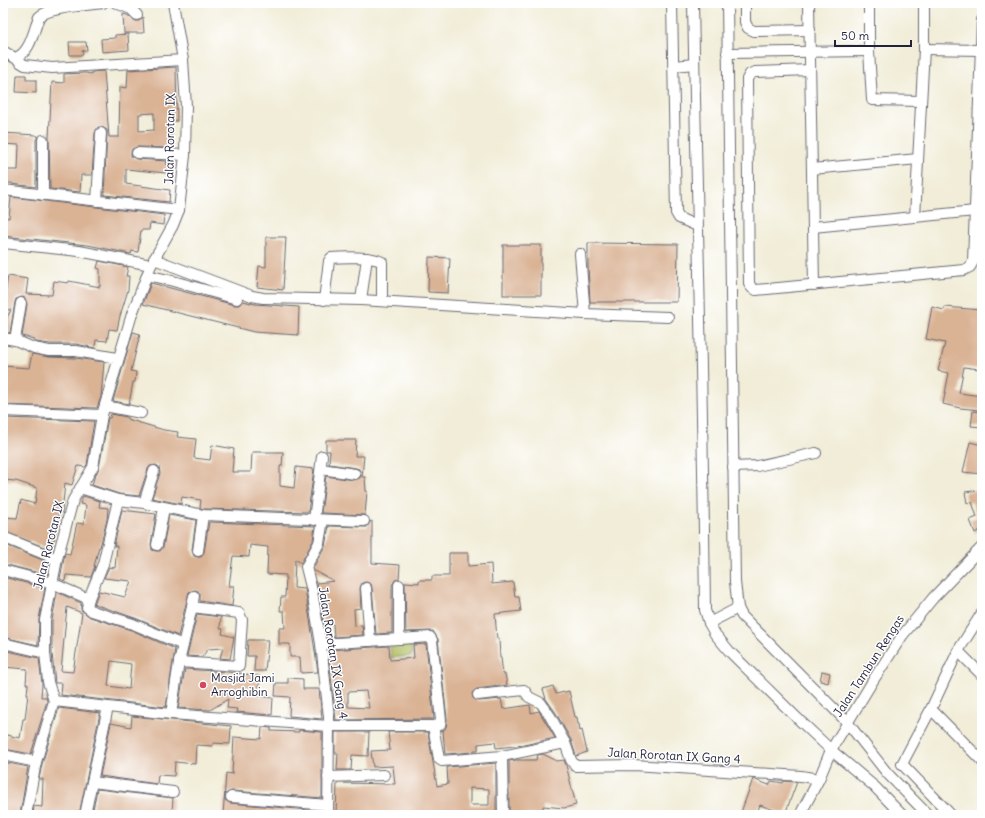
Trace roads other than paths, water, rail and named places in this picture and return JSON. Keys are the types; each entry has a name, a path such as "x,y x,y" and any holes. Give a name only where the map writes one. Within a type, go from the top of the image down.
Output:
{"street":[{"path":"17,58 27,49 41,14 55,10 103,3"},
{"path":"116,3 131,9 137,15"},
{"name":"Jalan Rorotan IX","path":"54,701 48,682 45,653 45,620 57,559 73,500 93,467 104,411 118,358 132,314 150,266 173,226 179,210 185,155 186,106 183,60 173,3"},
{"path":"672,3 676,213 679,218 697,226"},
{"path":"693,3 697,226 702,360 705,610 709,623 715,634 730,652 831,750 875,787 902,815"},
{"path":"726,3 735,582 738,608 742,616 847,722 887,773 928,815"},
{"path":"745,3 745,22 748,28 754,31 810,30"},
{"path":"810,3 814,285"},
{"path":"869,3 869,51 872,100 921,101"},
{"path":"915,217 924,49 924,3"},
{"path":"810,70 755,72 750,74 747,79 749,284 752,288 756,290 964,270 970,267 973,262 982,20"},
{"path":"924,49 980,50"},
{"path":"3,51 12,57 17,58 25,65 52,68 183,60"},
{"path":"727,53 869,51"},
{"path":"674,66 694,64"},
{"path":"97,201 101,133"},
{"path":"42,195 43,140"},
{"path":"138,153 185,155"},
{"path":"812,168 918,159"},
{"path":"3,190 179,210"},
{"path":"813,227 975,211"},
{"path":"3,243 79,252 150,266 263,298 382,301 585,314 668,317"},
{"path":"580,254 585,314"},
{"path":"324,300 329,261 331,258 366,258 379,260 382,262 382,301"},
{"path":"360,300 366,258"},
{"path":"150,266 173,281 237,299"},
{"path":"15,340 21,303"},
{"path":"3,338 15,340 34,348 49,351 76,351 118,358"},
{"path":"3,411 104,411 141,413"},
{"path":"733,467 758,466 816,452"},
{"name":"Jalan Rorotan IX Gang 4","path":"322,456 319,543 306,567 312,591 321,644 329,726 433,726"},
{"path":"321,469 355,474"},
{"path":"144,503 154,471"},
{"path":"80,488 118,500 144,503 203,515 364,521"},
{"path":"118,500 103,564 89,598 87,607 92,611 133,624 183,645"},
{"path":"157,545 164,508"},
{"path":"198,551 203,515"},
{"path":"3,537 57,559"},
{"name":"Jalan Tambun Rengas","path":"800,815 816,778 831,750 847,722 902,636 933,598 982,547"},
{"path":"3,570 52,583 89,598"},
{"path":"399,585 399,639"},
{"path":"366,588 370,641"},
{"path":"171,714 179,662 194,596"},
{"path":"179,662 239,666 242,620 239,613 192,607"},
{"path":"709,623 738,608"},
{"path":"951,815 902,764 958,651 982,613"},
{"path":"321,644 429,637 432,640 441,723 438,726 433,726 438,759 442,761 502,756 565,744 541,703 529,697 524,690 478,695"},
{"path":"3,643 45,653"},
{"path":"958,651 982,675"},
{"path":"26,815 36,762 54,701 171,714 329,726 328,810 231,797"},
{"path":"85,815 108,707"},
{"path":"931,708 982,761"},
{"name":"Jalan Rorotan IX Gang 4","path":"565,744 575,766 634,765 816,778"},
{"path":"3,755 36,762"},
{"path":"502,756 503,815"},
{"path":"875,787 887,773"},
{"path":"328,777 384,775"},
{"path":"92,782 173,792"}],"place":[{"name":"Masjid Jami Arroghibin","path":"203,685"}]}
